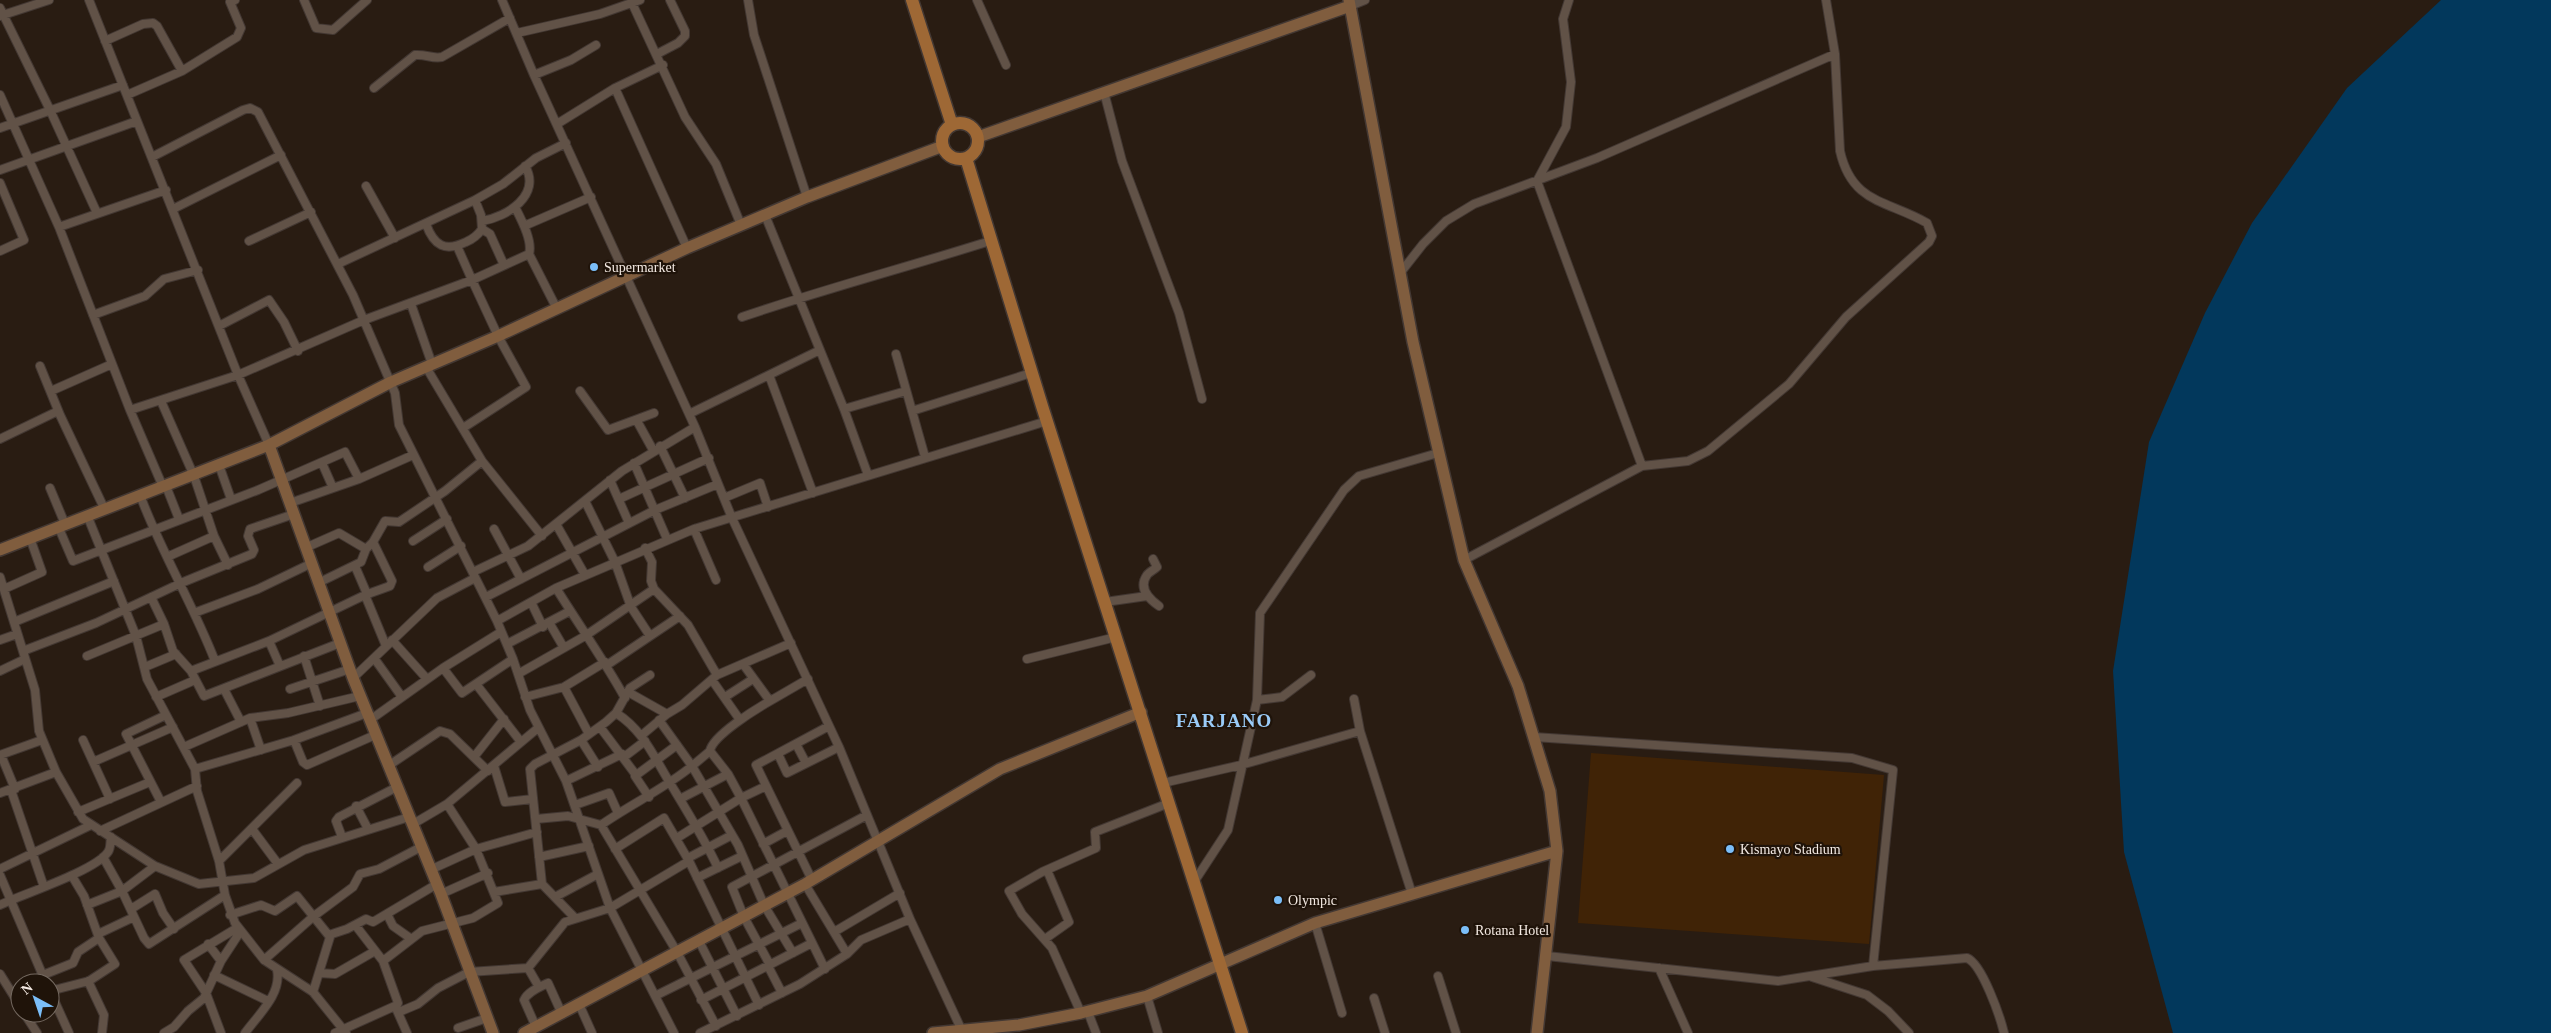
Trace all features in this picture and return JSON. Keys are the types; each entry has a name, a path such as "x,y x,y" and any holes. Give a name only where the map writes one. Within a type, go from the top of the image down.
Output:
{"main road":[{"path":"912,0 952,125"},
{"path":"964,123 969,125 978,137 975,151 966,158 950,156 943,146 944,133 952,125 964,123"},
{"path":"966,158 990,241 1242,1033"}],"street":[{"path":"49,0 1,13 50,110 96,213"},
{"path":"89,0 198,270 238,375 269,445 310,564 351,674 439,889 450,923 493,1033"},
{"path":"304,0 316,28 324,31 333,30 367,0"},
{"path":"502,0 534,75 709,458 732,518 839,747 880,842 910,919 962,1031"},
{"path":"657,54 678,43 685,36 685,31 670,0"},
{"path":"748,0 754,35 807,197"},
{"path":"977,0 1006,65"},
{"path":"978,137 1349,3 1365,0"},
{"path":"1569,0 1563,19 1571,82 1566,127 1537,181 1642,466"},
{"path":"1464,560 1642,466 1688,461 1708,450 1789,384 1846,318 1930,242 1932,236 1928,223 1863,194 1848,176 1840,151 1835,54 1826,0"},
{"path":"127,95 182,71 240,33 241,28 231,1"},
{"path":"517,34 600,14 636,2 685,117 716,164 741,225"},
{"path":"1349,3 1438,453 1464,560 1518,686 1550,791 1557,851 1547,956 1537,1033"},
{"path":"374,88 416,55 422,54 432,59 442,57 510,18"},
{"path":"105,41 143,24 152,23 157,26 182,71"},
{"path":"534,75 571,60 596,45"},
{"path":"1401,272 1423,244 1446,221 1474,204 1597,158 1835,54"},
{"path":"557,124 615,88 663,65"},
{"path":"0,128 123,84"},
{"path":"615,88 687,248"},
{"path":"1104,92 1122,161 1179,313 1202,399"},
{"path":"0,94 58,227 130,410 179,519"},
{"path":"152,157 250,108 258,112 338,264 364,320 396,396 398,422 413,456 448,519 497,621 538,728 566,781 610,908 674,1033"},
{"path":"0,170 138,121"},
{"path":"338,264 475,200 503,184 525,166 566,143"},
{"path":"0,550 104,508 194,476 269,445 390,382 498,336 687,248 807,197 943,146"},
{"path":"173,209 280,155"},
{"path":"426,224 437,243 448,248 472,239 482,225 523,202 529,176 525,166"},
{"path":"0,183 24,240 0,251"},
{"path":"366,186 395,238"},
{"path":"58,227 166,190"},
{"path":"524,226 591,197"},
{"path":"475,200 482,225 490,234 504,265"},
{"path":"515,207 524,226 530,249 529,254 557,309"},
{"path":"249,241 311,212"},
{"path":"765,215 844,409 868,475"},
{"path":"742,317 798,297 920,263 990,241"},
{"path":"457,246 498,336 526,387 463,428"},
{"path":"130,410 238,375 298,351 364,320 472,280 529,254"},
{"path":"94,315 145,296 164,279 198,270"},
{"path":"219,326 269,300 284,322 298,351"},
{"path":"411,304 429,365 463,428 482,461 542,536"},
{"path":"689,414 820,350"},
{"path":"896,354 925,457"},
{"path":"51,391 112,364"},
{"path":"40,366 58,410 104,508"},
{"path":"912,411 1032,373"},
{"path":"769,375 813,493"},
{"path":"580,390 608,430 637,421 654,413"},
{"path":"844,409 906,391"},
{"path":"160,400 194,476 204,510 228,565"},
{"path":"0,439 58,410"},
{"path":"637,421 674,473 685,498"},
{"path":"497,621 556,588 645,548 694,529 1047,421"},
{"path":"290,689 351,674 374,658 436,598 542,536 610,480 657,448 695,427"},
{"path":"50,488 72,560 281,480 345,452 358,479"},
{"path":"1194,882 1228,830 1257,700 1260,613 1344,490 1359,476 1438,453"},
{"path":"0,671 24,655 126,610 181,583 228,565 254,552 248,536 250,529 333,488 413,456"},
{"path":"619,498 709,458"},
{"path":"318,583 362,561 366,549 374,542 385,521 399,522 482,461"},
{"path":"322,463 333,488"},
{"path":"634,463 667,539"},
{"path":"219,465 231,499"},
{"path":"610,480 629,523"},
{"path":"724,498 760,483 768,507"},
{"path":"486,597 655,510 718,484"},
{"path":"140,495 153,530 181,583 215,661"},
{"path":"585,501 615,562 631,607 650,636"},
{"path":"87,515 136,636 147,679 184,746 194,769 197,786 219,860 230,914 239,930 264,960 313,992 344,1031"},
{"path":"413,541 448,519"},
{"path":"556,524 574,552 585,575"},
{"path":"494,529 521,579"},
{"path":"694,529 716,580"},
{"path":"305,548 340,533 366,549"},
{"path":"167,557 214,536"},
{"path":"4,589 42,572 30,538"},
{"path":"191,671 269,641 366,594 388,587 392,583 374,542"},
{"path":"428,567 461,546"},
{"path":"645,548 652,562 651,581 654,589 690,628 714,678 740,720"},
{"path":"1153,559 1157,567 1147,575 1144,586 1147,596 1159,606"},
{"path":"194,613 258,589 310,564"},
{"path":"355,566 389,643 427,679"},
{"path":"0,577 36,695 42,740 56,772 78,812 91,825 155,866 199,884 254,878 304,850 368,829 411,820 447,804 538,728"},
{"path":"14,622 114,581"},
{"path":"556,588 585,636 627,695 667,714"},
{"path":"518,674 585,636 631,607 654,589"},
{"path":"1105,602 1147,596"},
{"path":"151,597 176,654 191,671 204,696 340,643"},
{"path":"531,602 564,648"},
{"path":"507,644 547,625 570,611"},
{"path":"525,697 564,687 606,664 680,616"},
{"path":"87,656 164,624"},
{"path":"194,769 368,717 501,632"},
{"path":"0,640 17,634"},
{"path":"1027,659 1116,636"},
{"path":"269,641 280,666"},
{"path":"566,781 623,756 644,738 659,720 682,706 714,678 791,643"},
{"path":"145,667 176,654"},
{"path":"304,656 314,682 320,706"},
{"path":"374,658 402,697"},
{"path":"443,668 462,693 513,659"},
{"path":"744,664 770,701"},
{"path":"1257,700 1282,697 1311,675"},
{"path":"575,918 542,884 531,768 600,727 616,713 630,688 650,676"},
{"path":"725,698 753,679"},
{"path":"601,825 670,784 710,751 711,746 740,720 808,679"},
{"path":"156,697 195,680"},
{"path":"476,684 521,742"},
{"path":"564,687 589,734"},
{"path":"224,689 241,722"},
{"path":"184,746 250,718 320,706 360,696"},
{"path":"1354,699 1360,731 1412,894"},
{"path":"524,1033 562,1014 641,969 677,952 808,882 880,842 1000,769 1141,712"},
{"path":"616,713 629,722 644,738 670,784 697,825 718,868"},
{"path":"161,802 131,746 127,733 166,715"},
{"path":"250,718 261,750"},
{"path":"474,757 504,719"},
{"path":"659,720 678,745 705,787 732,835 752,875 764,905 793,954"},
{"path":"829,726 756,765 797,852 808,882 847,954"},
{"path":"93,762 173,727"},
{"path":"600,727 623,756 636,775 635,778 649,796"},
{"path":"388,766 440,731 450,734 488,771"},
{"path":"1163,783 1241,765 1360,731"},
{"path":"294,740 303,762 307,765 375,735"},
{"path":"1534,737 1852,758 1893,770 1873,966"},
{"path":"42,740 0,755 25,825 32,854 44,887"},
{"path":"83,740 110,799"},
{"path":"581,740 598,767"},
{"path":"796,744 806,763"},
{"path":"636,775 678,745"},
{"path":"778,754 787,773 839,747"},
{"path":"710,751 728,774 741,798 825,969"},
{"path":"494,766 505,802 533,799"},
{"path":"0,794 56,772"},
{"path":"680,799 728,774"},
{"path":"78,812 150,782"},
{"path":"219,860 297,783"},
{"path":"100,831 197,786"},
{"path":"677,838 741,798 766,786"},
{"path":"342,837 337,819 356,806 397,787"},
{"path":"575,805 606,792 610,795 618,814"},
{"path":"1096,1033 1052,948 1022,914 1010,891 1047,870 1096,848 1095,832 1169,803"},
{"path":"383,961 422,930 473,918 498,903 488,873 476,849 447,804"},
{"path":"356,806 368,829"},
{"path":"782,993 744,917 732,887 868,815"},
{"path":"536,819 566,816 601,825 634,877 640,892 677,952 689,979 716,1026"},
{"path":"615,849 662,818 666,820 722,928 758,1005"},
{"path":"0,869 91,825"},
{"path":"252,828 278,864"},
{"path":"763,844 787,831"},
{"path":"430,870 476,849 537,832"},
{"path":"334,1033 418,1004 438,988 469,972 528,968 561,925 575,918 610,908 640,892 688,860 732,835"},
{"path":"0,905 72,876 103,857 110,848 111,837"},
{"path":"539,857 589,846"},
{"path":"264,960 314,916 352,888 360,874 380,869 421,847"},
{"path":"933,1033 1021,1029 1147,996 1315,923 1557,851"},
{"path":"697,878 742,856"},
{"path":"103,857 122,891 144,938 150,944 225,895"},
{"path":"87,905 122,891 155,866"},
{"path":"1045,939 1070,922 1047,870"},
{"path":"329,935 356,926 366,919 373,922 439,889 488,873"},
{"path":"555,897 598,874"},
{"path":"0,875 41,973"},
{"path":"69,1033 50,991 88,981 114,964 98,936 83,893 72,876"},
{"path":"494,892 542,884"},
{"path":"834,932 900,893"},
{"path":"55,973 73,963 78,952 155,894 163,913 174,929"},
{"path":"230,914 261,904 275,911 297,896 329,935 313,992"},
{"path":"388,914 392,926 410,938"},
{"path":"700,1033 782,993 825,969 847,954 861,940 910,919"},
{"path":"655,996 802,923"},
{"path":"1315,923 1342,1013"},
{"path":"356,926 383,961 398,1003 397,1010 407,1033"},
{"path":"221,1033 206,993 184,960 208,944 239,930"},
{"path":"164,1033 174,1027 206,993 221,961 239,930"},
{"path":"699,940 737,1016"},
{"path":"701,1000 812,943"},
{"path":"208,944 221,961"},
{"path":"319,973 335,974 375,951"},
{"path":"1547,956 1778,981 1873,966 1967,958 1973,960 1998,1013 2004,1033"},
{"path":"528,968 539,987"},
{"path":"1659,968 1688,1033"},
{"path":"245,1033 277,986 277,970"},
{"path":"0,974 10,990"},
{"path":"214,975 268,1001"},
{"path":"1438,976 1456,1033"},
{"path":"1810,977 1868,995 1888,1010 1909,1033"},
{"path":"88,981 102,1010 102,1033"},
{"path":"536,1026 524,1000 528,994 539,987 548,983 562,1014"},
{"path":"1147,996 1158,1033"},
{"path":"1374,998 1386,1033"},
{"path":"579,1004 592,1033"},
{"path":"458,1028 487,1018"},
{"path":"174,1027 181,1033"},
{"path":"37,1033 46,1033"}],"shaded area":[{"name":"Kismayo Stadium","path":"1591,753 1884,775 1869,944 1578,923"}],"water":[{"path":"2441,0 2551,0 2551,1033 2173,1033 2124,852 2113,671 2149,442 2205,313 2252,223 2347,88"}],"place":[{"name":"Supermarket","path":"594,267"},
{"name":"Kismayo Stadium","path":"1730,849"},
{"name":"Olympic","path":"1278,900"},
{"name":"Rotana Hotel","path":"1465,930"}],"district":[{"name":"FARJANO","path":"1224,720"}]}
